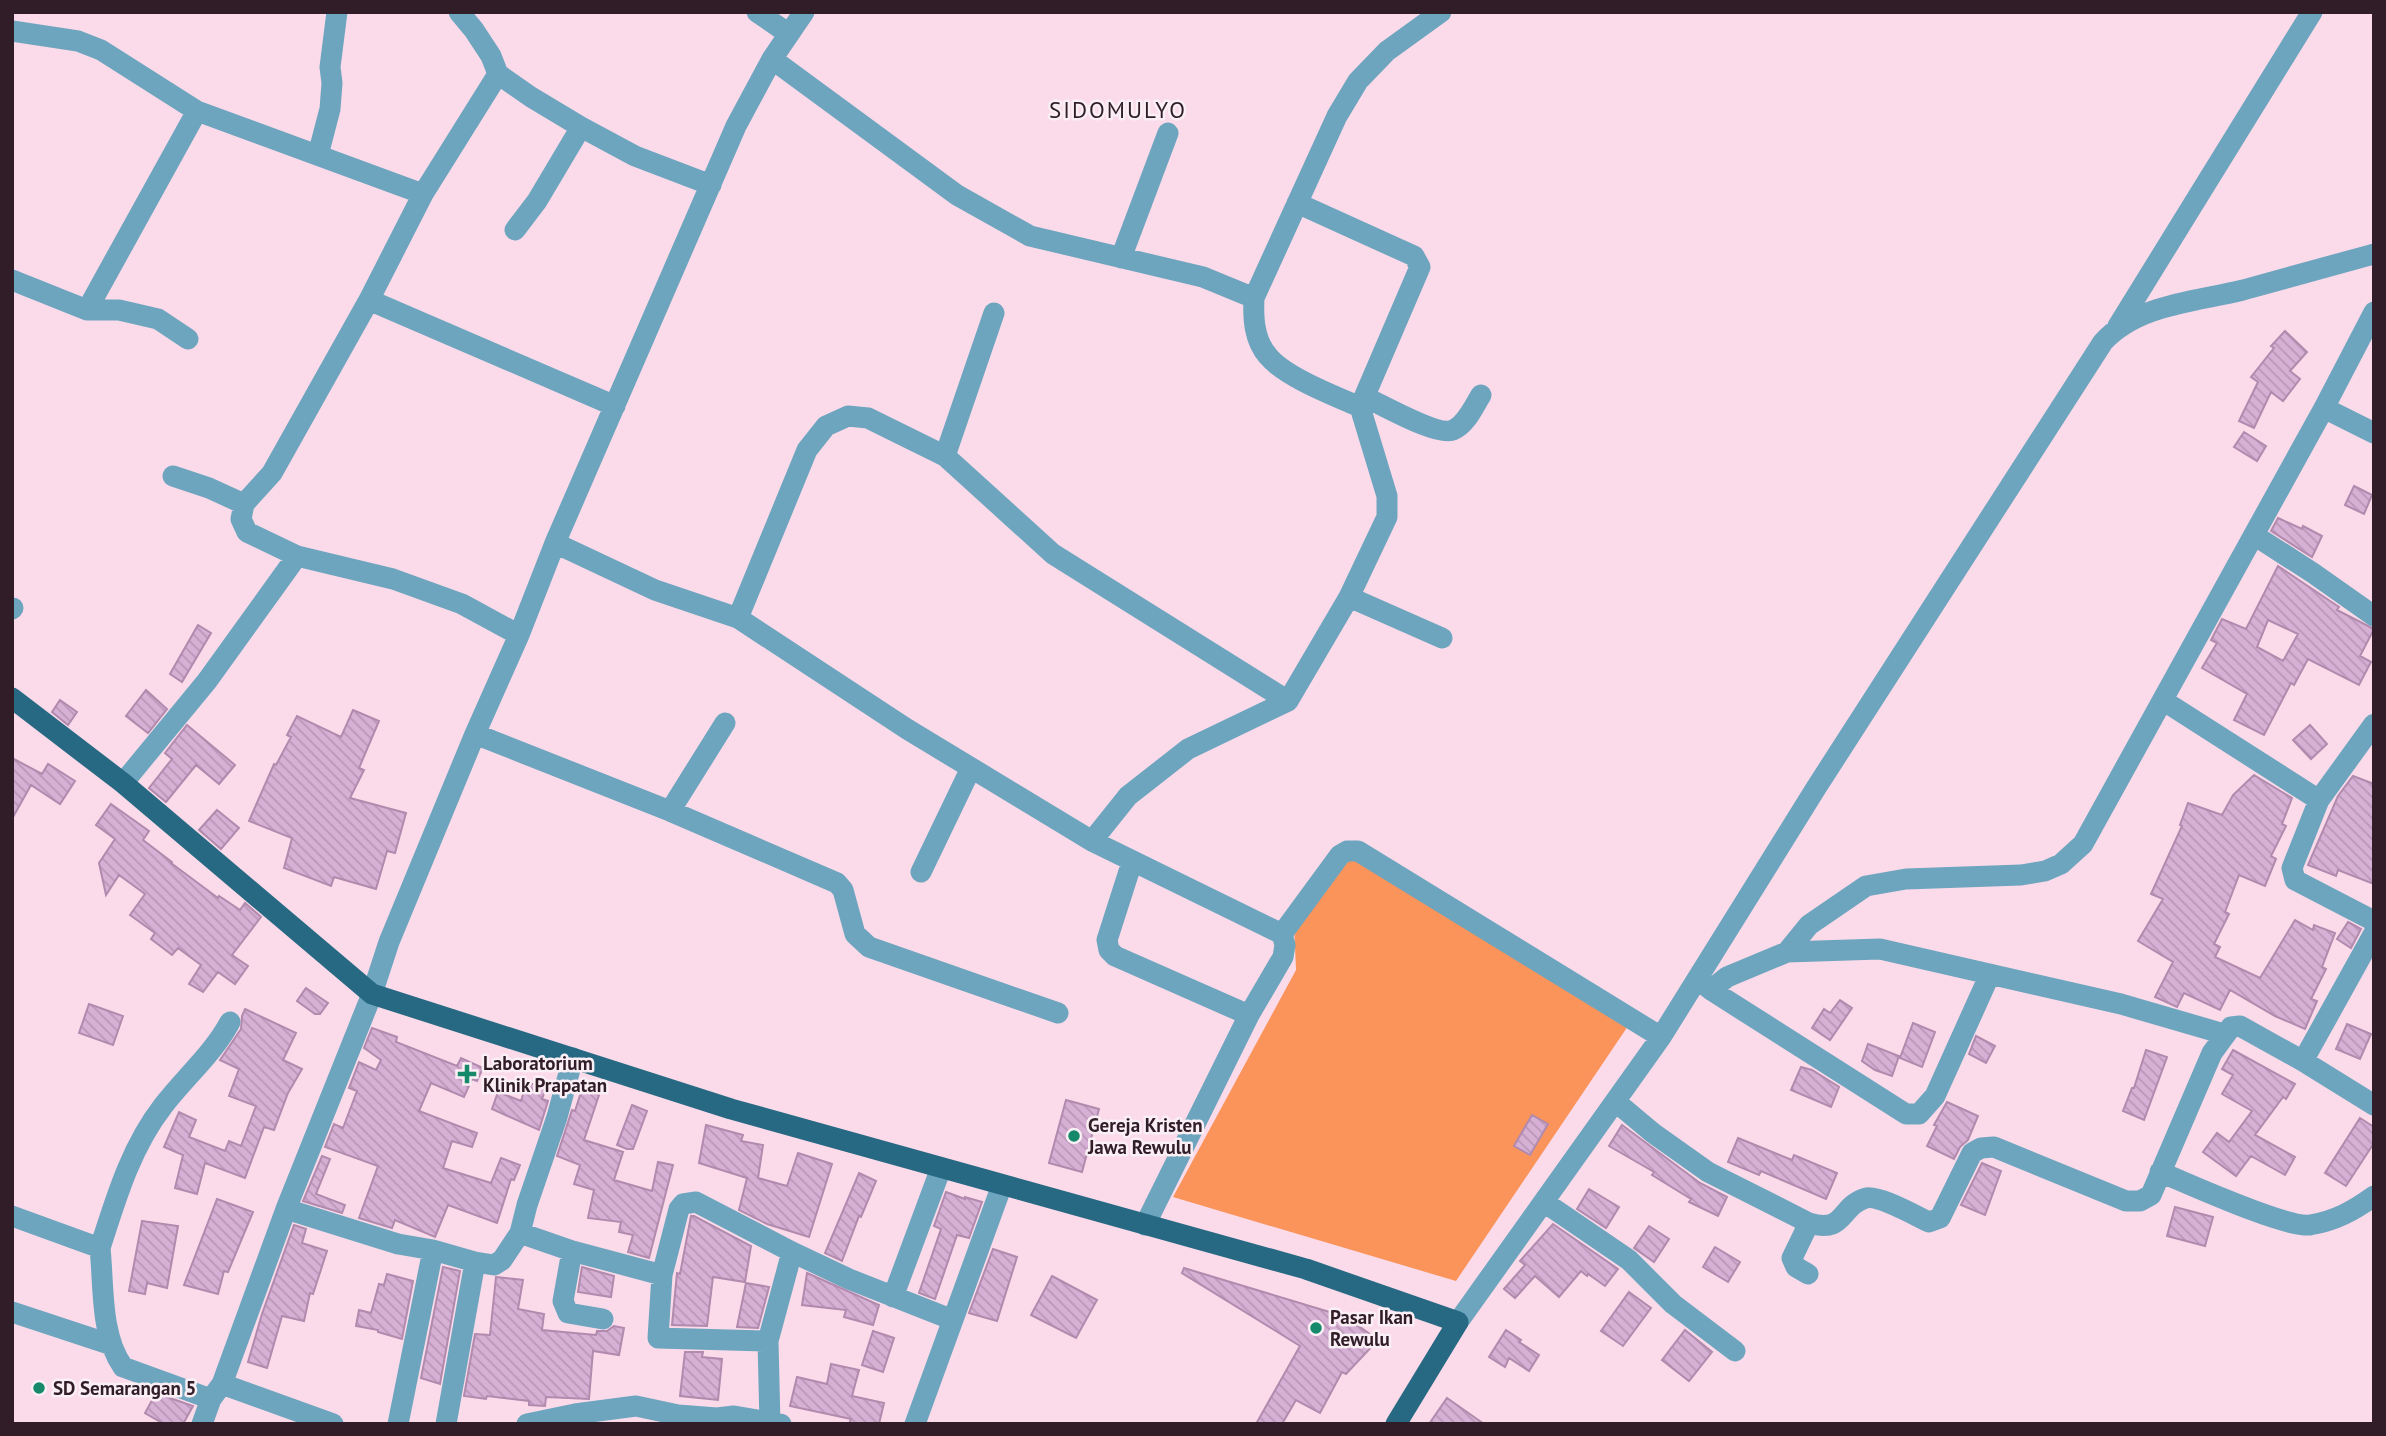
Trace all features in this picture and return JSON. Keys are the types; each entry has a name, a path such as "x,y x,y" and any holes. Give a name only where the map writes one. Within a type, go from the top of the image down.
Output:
{"main road":[{"path":"12,698 123,783 372,994 731,1109 1306,1269 1458,1322 1396,1424"}],"street":[{"path":"318,156 330,109 330,67 337,12"},
{"path":"459,12 491,55 498,74 581,127 635,156 711,185"},
{"path":"757,12 789,34"},
{"path":"202,1424 372,994 389,942 519,635 555,543 736,126 772,59 804,12"},
{"path":"1441,12 1387,51 1359,81 1337,116 1254,298 1253,315 1256,335 1268,357 1300,380 1446,432 1462,424 1481,395"},
{"path":"1458,1322 1661,1037 1704,984 1977,534 2103,342 2118,326 2312,12"},
{"path":"12,31 78,41 102,50 197,111 423,194"},
{"path":"772,59 957,195 1030,236 1203,277 1254,298"},
{"path":"498,74 423,194 369,300 272,473 244,504 241,519 247,532 297,556 393,579 462,604 519,635"},
{"path":"87,310 197,111"},
{"path":"515,230 537,201 581,127"},
{"path":"1121,258 1168,133"},
{"path":"1092,841 1128,796 1188,749 1288,701 1349,597 1387,517 1387,496 1362,402 1420,267 1414,256 1297,203"},
{"path":"2118,326 2159,309 2374,254"},
{"path":"12,281 87,310 119,310 159,319 188,339"},
{"path":"369,300 615,406"},
{"path":"1787,952 1809,925 1866,886 1906,878 2021,875 2045,871 2061,864 2083,844 2255,536 2374,312"},
{"path":"945,456 994,313"},
{"path":"2324,408 2374,433"},
{"path":"738,618 807,450 826,426 848,416 868,418 945,456 1053,554 1288,701"},
{"path":"173,476 244,504"},
{"path":"2255,536 2374,617"},
{"path":"555,543 655,590 738,618 907,729 1092,841 1282,934 1285,945 1283,957 1250,1015 1145,1225"},
{"path":"123,783 207,681 297,556"},
{"path":"1349,597 1442,638"},
{"path":"2164,701 2319,800"},
{"path":"670,811 725,723"},
{"path":"2374,724 2319,800 2292,868 2295,880 2374,921"},
{"path":"475,734 670,811 837,883 843,890 855,934 869,947 1058,1013"},
{"path":"921,872 971,768"},
{"path":"1282,934 1340,855 1347,851 1357,851 1661,1037"},
{"path":"1132,862 1107,940 1109,950 1115,956 1250,1015"},
{"path":"2303,1061 2374,933"},
{"path":"1704,984 1727,978 1787,952 1880,949 2121,1004 2224,1034"},
{"path":"1704,984 1906,1114 1919,1114 1935,1096 1990,974"},
{"path":"230,1022 219,1042 162,1107 124,1173 100,1248 106,1320 123,1367 333,1424"},
{"path":"1616,1102 1653,1133 1708,1172 1809,1223 1821,1226 1834,1225 1856,1204 1867,1198 1877,1199 1929,1222 1936,1221 1940,1218 1972,1153 1981,1148 1993,1147 2126,1201 2140,1201 2151,1195 2212,1053 2231,1027 2240,1026 2374,1105"},
{"path":"286,1209 398,1244 494,1265 502,1260 520,1233 555,1126 573,1058"},
{"path":"893,1297 941,1168"},
{"path":"2160,1172 2283,1220 2307,1225 2345,1216 2374,1196"},
{"path":"915,1424 1002,1185"},
{"path":"768,1341 658,1338 662,1275 679,1209 688,1201 696,1202 792,1252 893,1297 953,1320"},
{"path":"1544,1202 1629,1260 1673,1304 1735,1351"},
{"path":"12,1216 100,1248"},
{"path":"1808,1274 1796,1268 1792,1258 1809,1223"},
{"path":"520,1233 572,1251 662,1275"},
{"path":"398,1424 433,1250"},
{"path":"572,1251 563,1301 565,1307 568,1313 603,1319"},
{"path":"527,1424 575,1414 717,1418 734,1416 774,1423 768,1341 792,1252"},
{"path":"446,1424 475,1262"},
{"path":"12,1312 113,1345"}],"shaded area":[{"path":"1341,851 1628,1026 1456,1281 1173,1197 1296,970 1294,924"}],"building":[{"path":"2285,331 2307,352 2290,371 2300,379 2283,401 2271,392 2254,428 2239,421 2258,382 2251,377 2274,348 2271,346"},
{"path":"2244,432 2266,446 2257,461 2234,447"},
{"path":"2354,486 2372,495 2364,514 2345,505"},
{"path":"2278,518 2322,536 2312,557 2271,531"},
{"path":"2278,566 2339,607 2337,610 2374,629 2360,656 2371,662 2359,685 2308,659 2294,685 2291,683 2264,735 2234,720 2247,694 2202,668 2217,643 2211,640 2222,619 2246,629","holes":["2268,620 2298,634 2283,661 2257,647"]},
{"path":"198,625 211,633 182,682 170,674"},
{"path":"146,690 167,709 148,733 126,716"},
{"path":"60,700 77,712 68,725 52,712"},
{"path":"353,710 379,721 359,768 364,770 350,798 406,813 395,853 387,851 376,889 334,877 331,886 284,868 292,838 249,821 274,764 276,765 291,737 287,735 297,716 341,737"},
{"path":"187,725 235,765 219,784 196,765 166,802 149,788 172,759 165,753"},
{"path":"2310,725 2327,744 2311,759 2293,740"},
{"path":"12,758 42,774 48,764 75,781 60,804 31,785 12,819"},
{"path":"2254,775 2292,798 2282,824 2286,826 2271,856 2276,859 2265,886 2239,875 2225,912 2229,914 2214,944 2220,947 2215,957 2260,978 2295,920 2313,930 2314,925 2335,933 2322,967 2326,969 2311,999 2317,1001 2305,1029 2275,1016 2230,990 2220,1010 2184,993 2177,1007 2155,997 2173,962 2138,941 2163,899 2151,894 2182,826 2180,825 2188,803 2222,815 2233,795"},
{"path":"2353,776 2374,784 2374,884 2338,870 2336,876 2308,865 2338,796"},
{"path":"111,804 149,831 143,840 171,863 218,898 219,896 240,910 245,903 261,917 232,955 248,966 235,984 218,972 203,992 189,984 201,965 178,948 172,955 151,939 155,933 130,915 145,894 119,875 106,895 99,863 115,839 96,825"},
{"path":"217,810 239,828 221,849 199,830"},
{"path":"2348,922 2361,929 2351,948 2337,939"},
{"path":"306,988 328,1003 320,1014 315,1014 297,1001"},
{"path":"1840,1000 1852,1008 1830,1040 1812,1028 1824,1009 1830,1013"},
{"path":"89,1004 123,1016 113,1045 79,1033"},
{"path":"245,1009 296,1033 283,1060 302,1069 288,1093 274,1130 264,1127 245,1178 205,1163 197,1194 175,1188 183,1155 164,1147 179,1112 196,1120 189,1137 225,1151 229,1141 241,1146 256,1106 229,1096 239,1069 220,1060 241,1029"},
{"path":"1913,1023 1935,1032 1922,1067 1900,1058"},
{"path":"2347,1024 2371,1034 2360,1059 2336,1049"},
{"path":"372,1028 397,1037 396,1042 457,1066 461,1058 483,1068 477,1081 472,1079 464,1097 431,1083 419,1111 477,1133 472,1147 452,1141 443,1168 491,1183 501,1158 520,1165 514,1180 511,1179 497,1223 448,1205 435,1237 395,1220 392,1228 359,1218 378,1166 325,1147 334,1124 343,1128 357,1091 349,1088 359,1062 376,1070 381,1060 364,1048"},
{"path":"1976,1036 1995,1046 1986,1063 1969,1054"},
{"path":"1868,1044 1899,1056 1892,1076 1875,1070 1862,1061"},
{"path":"2146,1050 2167,1057 2144,1120 2123,1111 2134,1088"},
{"path":"2233,1050 2295,1084 2286,1099 2283,1097 2255,1135 2295,1157 2285,1175 2251,1156 2236,1176 2203,1152 2217,1133 2229,1142 2252,1111 2222,1094 2233,1075 2222,1069"},
{"path":"1801,1067 1812,1070 1839,1087 1831,1107 1791,1090"},
{"path":"527,1082 546,1088 542,1099 548,1101 539,1130 492,1109 498,1092 521,1101"},
{"path":"582,1089 599,1095 584,1140 623,1152 614,1180 652,1191 658,1162 673,1165 649,1258 628,1252 633,1235 619,1232 621,1222 588,1218 594,1190 574,1184 580,1165 557,1156"},
{"name":"Gereja Kristen Jawa Rewulu","path":"1066,1100 1099,1109 1082,1172 1049,1163"},
{"path":"1947,1102 1978,1116 1968,1140 1960,1147 1954,1159 1927,1146 1937,1126 1934,1125"},
{"path":"632,1105 647,1111 633,1149 627,1149 617,1145"},
{"path":"1532,1115 1548,1124 1530,1155 1514,1146"},
{"path":"2360,1118 2374,1127 2374,1143 2346,1186 2325,1173"},
{"path":"706,1125 743,1135 741,1141 763,1145 758,1178 787,1186 798,1153 832,1164 809,1237 767,1224 739,1210 747,1178 699,1163"},
{"path":"1622,1125 1700,1183 1727,1197 1718,1216 1689,1202 1691,1199 1652,1175 1654,1172 1609,1146"},
{"path":"1738,1138 1792,1160 1794,1155 1837,1173 1826,1199 1761,1171 1759,1175 1728,1162"},
{"path":"322,1156 330,1159 316,1194 345,1205 342,1213 303,1201"},
{"path":"1982,1163 2001,1171 1985,1215 1961,1205"},
{"path":"859,1173 876,1181 842,1261 825,1253"},
{"path":"1589,1189 1619,1207 1606,1228 1577,1209"},
{"path":"946,1192 982,1202 969,1238 957,1235 935,1299 919,1293 941,1229 934,1226"},
{"path":"217,1199 253,1212 228,1272 224,1271 218,1294 184,1285"},
{"path":"2175,1207 2213,1217 2205,1246 2167,1236"},
{"path":"691,1216 751,1246 745,1282 713,1277 707,1326 672,1325 677,1273 680,1274"},
{"path":"142,1221 178,1226 167,1288 147,1283 145,1294 129,1291"},
{"path":"1553,1224 1618,1269 1605,1286 1581,1271 1559,1297 1535,1276 1515,1298 1504,1289 1525,1265 1520,1261"},
{"path":"294,1225 306,1229 302,1243 327,1251 313,1294 310,1293 304,1321 282,1316 267,1368 248,1362"},
{"path":"1649,1226 1669,1239 1654,1262 1634,1248"},
{"path":"1715,1247 1740,1262 1728,1282 1703,1267"},
{"path":"993,1249 1017,1257 997,1321 969,1313"},
{"path":"443,1267 460,1271 440,1384 421,1378"},
{"path":"582,1267 614,1276 611,1297 578,1292"},
{"name":"Pasar Ikan Rewulu","path":"1184,1268 1346,1317 1378,1340 1346,1374 1342,1372 1320,1413 1296,1400 1282,1424 1256,1424 1300,1346 1182,1273"},
{"path":"807,1273 879,1305 873,1325 844,1317 846,1310 802,1305"},
{"path":"387,1274 413,1281 402,1339 378,1330 356,1326 359,1310 371,1313 379,1284 384,1285"},
{"path":"1052,1276 1097,1300 1076,1338 1031,1315"},
{"path":"496,1277 523,1280 518,1309 544,1314 542,1330 596,1335 597,1331 607,1331 614,1326 624,1328 619,1355 593,1351 589,1399 546,1397 545,1406 529,1405 529,1401 464,1396 475,1334 490,1335"},
{"path":"746,1283 769,1287 758,1328 737,1327"},
{"path":"1629,1292 1651,1308 1623,1346 1601,1331"},
{"path":"1506,1330 1539,1355 1529,1371 1509,1358 1505,1367 1489,1357"},
{"path":"1685,1330 1712,1352 1689,1381 1662,1360"},
{"path":"873,1331 894,1338 883,1372 862,1365"},
{"path":"685,1352 703,1352 702,1357 722,1359 718,1400 680,1396"},
{"path":"831,1364 859,1370 852,1396 884,1403 879,1424 849,1424 851,1419 790,1406 797,1377 827,1384"},
{"path":"156,1393 193,1406 183,1424 164,1424 145,1413"},
{"path":"1447,1398 1484,1424 1429,1424"}],"place":[{"name":"Laboratorium Klinik Prapatan","path":"467,1074"},
{"name":"Gereja Kristen Jawa Rewulu","path":"1074,1136"},
{"name":"Pasar Ikan Rewulu","path":"1316,1328"},
{"name":"SD Semarangan 5","path":"39,1388"}],"district":[{"name":"SIDOMULYO","path":"1118,110"}]}
